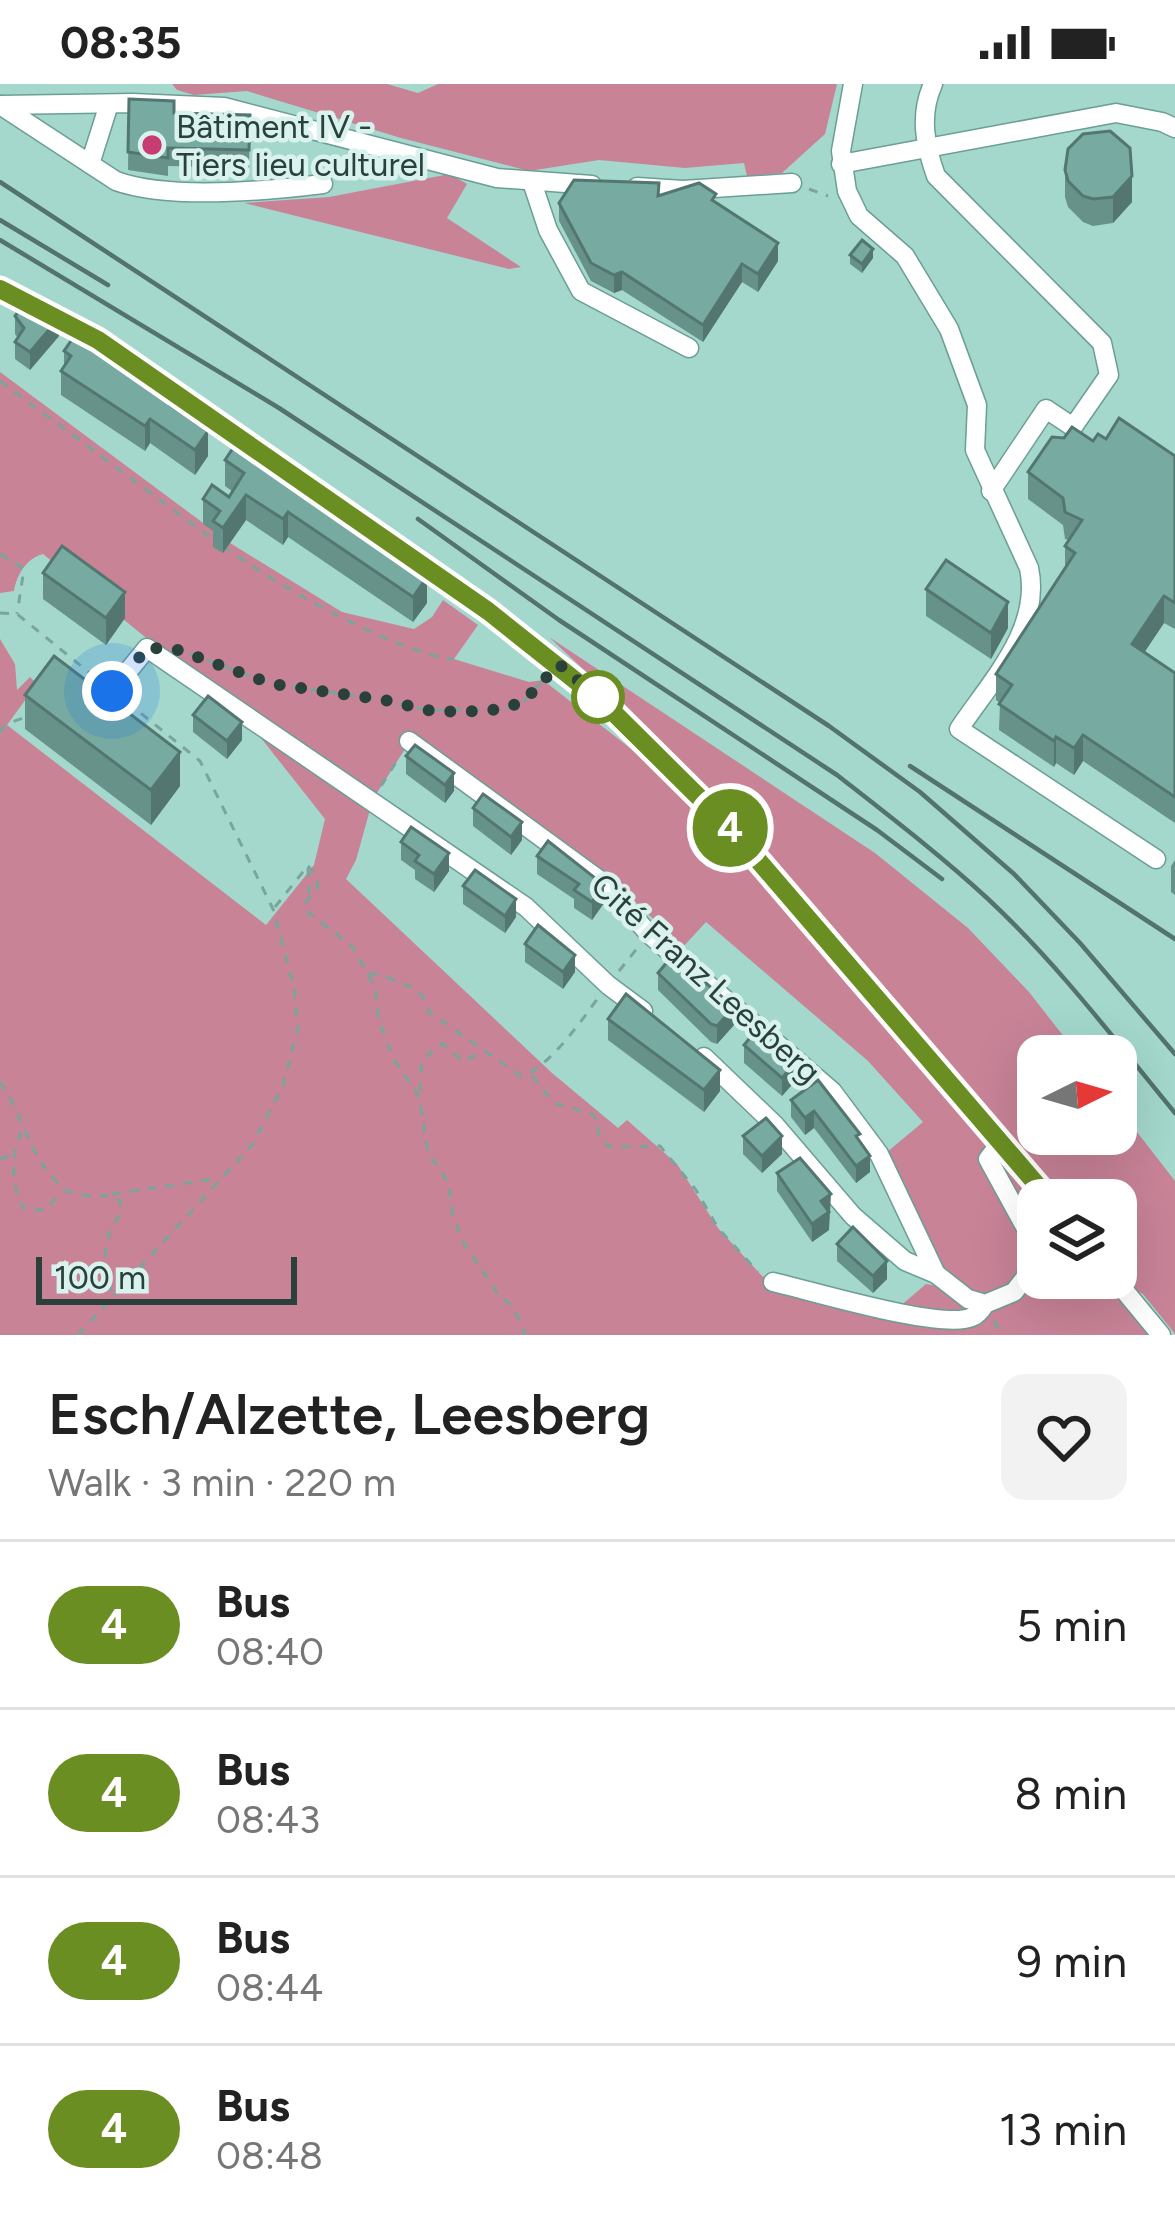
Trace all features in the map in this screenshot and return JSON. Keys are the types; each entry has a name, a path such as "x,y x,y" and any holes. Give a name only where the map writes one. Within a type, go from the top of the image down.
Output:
{"street":[{"path":"853,84 842,137 842,164 852,204 859,216 905,256 949,329 976,405 975,450 1029,568 1033,601 1024,632 959,730 1156,859"},
{"path":"933,84 924,104 926,148 936,176 1102,343 1109,375 1073,428 1046,409 991,491"},
{"path":"0,105 109,104 136,93 224,107 496,178 682,190 792,183"},
{"path":"90,164 109,104"},
{"path":"0,105 116,182 134,188 225,191 323,184"},
{"path":"842,164 1116,113 1175,128"},
{"path":"532,182 548,230 581,291 688,348"},
{"path":"0,290 65,320 117,354"},
{"path":"136,367 559,664 632,730 733,831 1033,1179"},
{"path":"112,691 147,648"},
{"name":"Cité Franz Leesberg","path":"147,648 526,907 608,985 656,1021"},
{"path":"543,680 559,664"},
{"name":"Cité Franz Leesberg","path":"409,741 605,884 649,934 832,1091 879,1154 936,1274"},
{"name":"Cité Franz Leesberg","path":"688,1045 776,1125 853,1216 905,1261 936,1274 968,1299 985,1304"},
{"path":"772,1282 918,1316 957,1321 975,1317 985,1304 1014,1292 1031,1258 1028,1232 988,1159 1002,1141"},
{"path":"1131,1299 1161,1335"}],"path":[{"path":"792,183 852,204"},
{"path":"0,381 263,576 430,657 453,659"},
{"path":"0,554 24,569 17,614"},
{"path":"0,613 17,614 200,761 274,909 298,1027 283,1086 252,1145 78,1335"},
{"path":"147,648 175,649 272,684 426,710 503,709 524,701 543,680"},
{"path":"0,732 6,724 28,717 39,702"},
{"path":"373,799 394,764"},
{"path":"274,909 308,866 318,887 305,910 352,946 376,989 378,1018 394,1060 419,1096"},
{"path":"624,964 649,934"},
{"path":"367,973 416,989 429,1012 510,1071 531,1074 554,1103 592,1114 603,1142 610,1147 660,1146 696,1190 718,1228 772,1282"},
{"path":"531,1074 589,1010"},
{"path":"481,1051 464,1062 443,1044 435,1046 422,1065 419,1096 428,1153 448,1182 462,1240 500,1297 514,1307 525,1335"},
{"path":"0,1082 38,1158 65,1190 77,1195 110,1194 220,1179"},
{"path":"23,1129 13,1154 15,1192 24,1209 44,1210 65,1190"},
{"path":"0,1159 13,1154"},
{"path":"110,1194 120,1201 122,1212 106,1247 106,1273 113,1294"}],"shaded area":[{"path":"172,84 387,84 418,93 438,84 837,84 825,134 782,173 747,176 744,163 685,168 599,160 529,171 247,91 194,95"},
{"path":"450,174 467,184 447,218 521,267 509,269 244,203 329,197"},
{"path":"0,372 230,543 342,612 414,629 432,617 443,600 478,625 454,659 529,682 543,680 649,763 668,749 549,637 875,853 968,928 1029,992 1063,1035 1017,1035 1017,1155 1137,1155 1137,1132 1175,1181 1175,1334 1137,1291 1137,1179 1017,1179 1017,1299 1132,1299 1161,1335 0,1335 0,639 15,664 17,690 30,677 37,684 7,725 266,925 314,865 325,819 246,719 43,554 23,568 14,591 0,593","holes":["414,735 611,879 683,947 706,922 868,1061 923,1122 886,1153 951,1288 926,1284 891,1314 762,1276 718,1228 677,1164 627,1120 618,1128 552,1073 346,879 373,799"]}],"building":[{"path":"129,99 174,101 174,113 250,115 249,150 168,148 168,158 128,152"},
{"path":"1110,131 1130,148 1132,176 1113,197 1083,196 1068,181 1068,149 1083,134"},
{"path":"574,180 659,183 658,196 699,183 716,194 712,200 778,243 758,274 742,264 703,325 622,272 614,275 591,263 559,203"},
{"path":"862,240 873,249 862,264 850,255"},
{"path":"32,304 59,318 30,352 15,342 24,328 15,316 23,305 29,309"},
{"path":"80,328 177,394 170,405 208,431 195,450 150,419 145,426 61,371 71,356 64,351"},
{"path":"1119,418 1175,456 1175,603 1164,596 1132,644 1175,673 1175,797 1083,735 1074,748 1056,737 1054,741 999,704 1012,685 996,674 1075,553 1065,546 1082,520 1065,512 1063,498 1028,472 1052,437 1064,438 1072,427 1093,441 1098,434 1106,439"},
{"path":"241,436 281,463 275,472 280,479 427,577 413,597 288,512 283,519 246,495 223,528 213,521 220,511 203,499 212,485 229,497 244,473 225,460"},
{"path":"62,546 125,592 106,618 43,573"},
{"path":"946,560 1008,602 991,633 926,589"},
{"path":"54,656 180,752 151,790 25,695"},
{"path":"208,696 242,722 227,741 193,715"},
{"path":"415,745 454,773 445,785 406,756"},
{"path":"483,794 522,822 511,837 473,808"},
{"path":"411,827 449,853 434,874 415,861 419,855 401,842"},
{"path":"548,841 604,885 592,902 574,890 579,884 537,856"},
{"path":"475,870 516,899 505,916 463,886"},
{"path":"538,925 575,955 563,972 525,944"},
{"path":"673,955 734,1007 717,1026 658,973"},
{"path":"626,994 720,1070 704,1090 608,1019"},
{"path":"758,1028 797,1061 782,1078 744,1045"},
{"path":"818,1080 860,1134 856,1136 870,1156 856,1166 814,1111 805,1118 791,1100"},
{"path":"766,1118 782,1136 762,1156 743,1136"},
{"path":"800,1158 831,1194 821,1201 829,1212 812,1224 777,1173"},
{"path":"853,1227 887,1261 873,1276 837,1244"}],"railway":[{"path":"0,182 829,726 920,792 1014,874 1175,1054"},
{"path":"0,220 108,285"},
{"path":"0,240 279,408 837,775 1013,923 1175,1113"},
{"path":"418,519 942,879"},
{"path":"910,766 1175,939"}],"bus line":[{"name":"4","path":"0,289 98,340 559,664 733,831 1033,1179"}],"place":[{"name":"Bâtiment IV - Tiers lieu culturel","path":"152,145"}],"route":[{"path":"112,691 147,648 175,649 272,684 426,710 503,709 524,701 559,664 605,704 598,697"}]}
